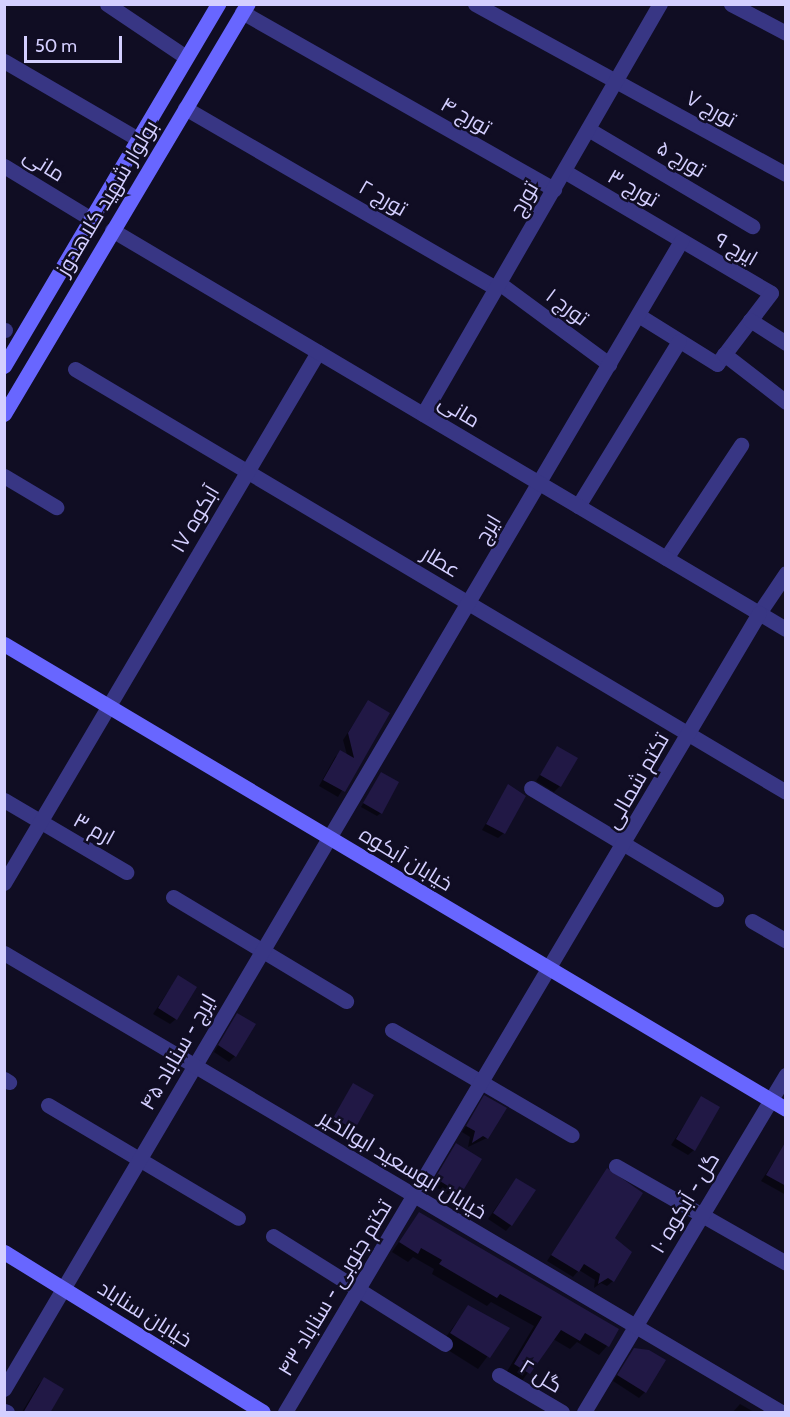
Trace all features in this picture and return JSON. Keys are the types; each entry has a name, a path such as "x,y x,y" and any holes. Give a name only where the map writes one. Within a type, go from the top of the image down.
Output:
{"main road":[{"name":"بولوار شهید کلاهدوز","path":"4,366 218,4"},
{"name":"بولوار شهید کلاهدوز","path":"4,414 244,8"},
{"name":"خیابان آبکوه","path":"4,644 786,1109"},
{"name":"خیابان سناباد","path":"4,1252 263,1413"}],"street":[{"path":"107,4 186,57"},
{"name":"تورج ۷","path":"475,4 786,174"},
{"name":"تورج","path":"423,414 660,4"},
{"path":"731,4 786,33"},
{"name":"تورج ۴","path":"244,8 358,79 554,189"},
{"path":"4,62 138,139"},
{"name":"تورج ۲","path":"185,108 498,285"},
{"name":"تورج ۵","path":"588,129 752,226"},
{"name":"مانی","path":"4,166 91,219"},
{"name":"تورج ۳","path":"564,171 681,241"},
{"name":"مانی","path":"112,230 786,629"},
{"name":"ایرج ۹","path":"681,241 771,293 750,320"},
{"name":"ایرج","path":"329,837 681,241"},
{"name":"تورج ۱","path":"498,285 609,364"},
{"path":"638,315 717,364 750,320 786,343"},
{"path":"578,506 679,341"},
{"name":"آبکوه ۱۷","path":"4,883 318,352"},
{"path":"724,354 786,402"},
{"name":"عطار","path":"75,369 786,792"},
{"path":"666,558 741,445"},
{"path":"4,476 57,507"},
{"name":"تکتم شمالی","path":"551,970 759,613 786,573"},
{"path":"531,788 717,899"},
{"name":"ارم ۳","path":"4,800 126,872"},
{"name":"ایرج - سناباد ۴۵","path":"4,1389 329,837"},
{"path":"172,897 346,1001"},
{"path":"752,921 786,941"},
{"name":"خیابان ابوسعید ابوالخیر","path":"4,953 781,1413"},
{"name":"تکتم جنوبی - سناباد ۴۳","path":"285,1413 551,970"},
{"path":"392,1030 572,1135"},
{"name":"گل - آبکوه ۱۰","path":"584,1413 786,1074"},
{"path":"48,1105 238,1218"},
{"path":"616,1166 786,1263"},
{"path":"273,1236 445,1344"},
{"name":"گل ۲","path":"499,1375 562,1413"}],"building":[{"path":"368,700 390,713 345,792 323,780 340,750 354,758 348,733"},
{"path":"557,746 578,758 561,787 540,775"},
{"path":"381,772 399,782 382,814 363,803"},
{"path":"508,784 526,796 505,834 486,824"},
{"path":"178,975 197,987 177,1020 158,1008"},
{"path":"237,1013 256,1024 236,1057 218,1045"},
{"path":"353,1083 374,1095 356,1127 350,1127 333,1118"},
{"path":"484,1095 507,1108 488,1139 483,1136 472,1143 475,1131 466,1126"},
{"path":"701,1096 720,1107 695,1151 676,1139"},
{"path":"786,1141 786,1186 766,1175"},
{"path":"456,1143 482,1159 461,1194 435,1178"},
{"path":"607,1168 643,1193 615,1238 632,1252 614,1282 608,1278 598,1284 600,1274 584,1264 579,1272 551,1255"},
{"path":"516,1178 536,1190 512,1226 493,1213"},
{"path":"419,1212 619,1329 609,1347 585,1333 580,1341 561,1330 530,1374 514,1364 542,1317 500,1294 497,1298 439,1264 442,1260 421,1248 418,1254 399,1242"},
{"path":"468,1305 510,1328 490,1358 450,1333"},
{"path":"634,1348 649,1350 666,1360 646,1393 617,1375"},
{"path":"44,1377 64,1389 50,1413 23,1413"}]}
